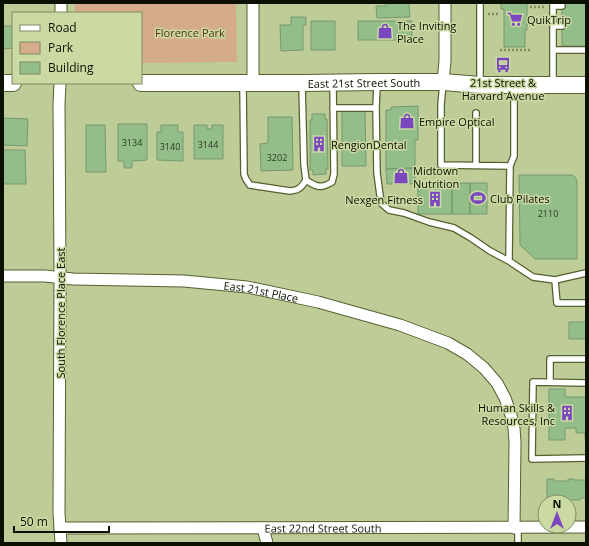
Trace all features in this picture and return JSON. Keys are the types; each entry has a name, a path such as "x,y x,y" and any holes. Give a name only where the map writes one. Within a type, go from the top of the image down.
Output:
{"main road":[{"name":"East 21st Street South","path":"142,83 443,82 514,85 586,85"}],"street":[{"path":"248,83 253,3"},
{"path":"443,82 445,3"},
{"name":"South Florence Place East","path":"60,84 61,543"},
{"name":"East 21st Place","path":"3,276 184,281 247,287 318,302 400,325 448,342 479,363 497,383 505,398 514,428 516,528"},
{"name":"East 22nd Street South","path":"60,528 586,527"},
{"path":"263,528 267,543"}],"lane":[{"path":"480,3 480,84"},
{"path":"553,84 553,5 562,6"},
{"path":"553,26 562,26"},
{"path":"553,50 586,50"},
{"path":"302,83 304,165 306,180 312,185 325,186 332,182 334,174 333,82"},
{"path":"377,82 377,173 381,203 389,210 454,228 533,277 555,280 586,273"},
{"path":"443,82 441,105 441,165 510,166"},
{"path":"248,83 244,174 247,182 250,185 290,191 300,188 306,180"},
{"path":"509,261 510,166 514,156 514,85"},
{"path":"333,108 376,108"},
{"path":"476,113 476,165"},
{"path":"555,280 557,303 586,303"},
{"path":"550,382 550,359 586,359"},
{"path":"586,383 533,382 532,459 586,458"},
{"path":"516,528 518,543"}],"path":[{"path":"530,7 553,5"},
{"path":"500,50 530,50"}],"green space":[{"name":"Florence Park","path":"75,3 236,3 237,62 142,63 142,12 75,12"}],"building":[{"path":"386,3 409,3 410,17 377,18 376,6 386,6"},
{"name":"QuikTrip","path":"501,3 527,3 527,30 525,30 525,47 504,47 504,9 501,9"},
{"name":"QuikTrip","path":"562,3 586,3 586,46 562,46"},
{"path":"291,17 306,17 306,25 303,25 303,50 281,51 280,25 291,25"},
{"path":"311,21 335,21 335,50 311,50"},
{"name":"The Inviting Place","path":"358,21 412,21 412,40 358,40"},
{"path":"3,26 12,26 12,48 3,49"},
{"path":"418,106 418,140 415,140 415,168 386,169 386,110 391,110 391,107"},
{"path":"342,111 365,111 366,166 342,166"},
{"name":"RengionDental","path":"312,114 325,114 325,119 327,119 328,169 326,169 326,174 313,175 313,170 310,170 310,120 312,120"},
{"path":"268,117 292,117 293,170 261,171 260,144 268,143"},
{"path":"3,118 28,119 27,146 3,145"},
{"path":"118,124 147,124 147,160 132,161 132,168 124,168 124,161 118,161"},
{"path":"86,125 105,125 106,172 86,172"},
{"path":"161,125 178,125 178,132 183,132 183,161 157,160 157,132 161,132"},
{"path":"194,125 207,125 207,129 212,129 212,125 223,125 223,159 194,159"},
{"path":"3,150 25,150 26,184 3,184"},
{"name":"Midtown Nutrition","path":"415,168 415,184 387,184 386,169"},
{"path":"519,175 572,175 575,177 577,181 577,259 535,259 520,245"},
{"name":"Nexgen Fitness","path":"418,183 452,183 452,214 418,214"},
{"path":"452,183 470,183 470,214 452,214"},
{"name":"Club Pilates","path":"470,183 487,183 487,214 470,214"},
{"path":"569,322 586,322 586,339 569,339"},
{"name":"Human Skills & Resources, Inc","path":"549,389 565,389 565,397 586,397 586,439 585,433 576,433 576,428 565,428 565,440 549,440"},
{"path":"547,479 554,479 554,481 568,481 568,479 586,480 586,498 580,498 580,500 577,500 577,494 547,494"}],"place":[{"name":"QuikTrip","path":"515,19"},
{"name":"The Inviting Place","path":"385,31"},
{"name":"21st Street & Harvard Avenue","path":"503,65"},
{"name":"Empire Optical","path":"407,121"},
{"name":"RengionDental","path":"319,144"},
{"name":"Midtown Nutrition","path":"401,176"},
{"name":"Club Pilates","path":"478,198"},
{"name":"Nexgen Fitness","path":"435,199"},
{"name":"Human Skills & Resources, Inc","path":"567,413"}]}
